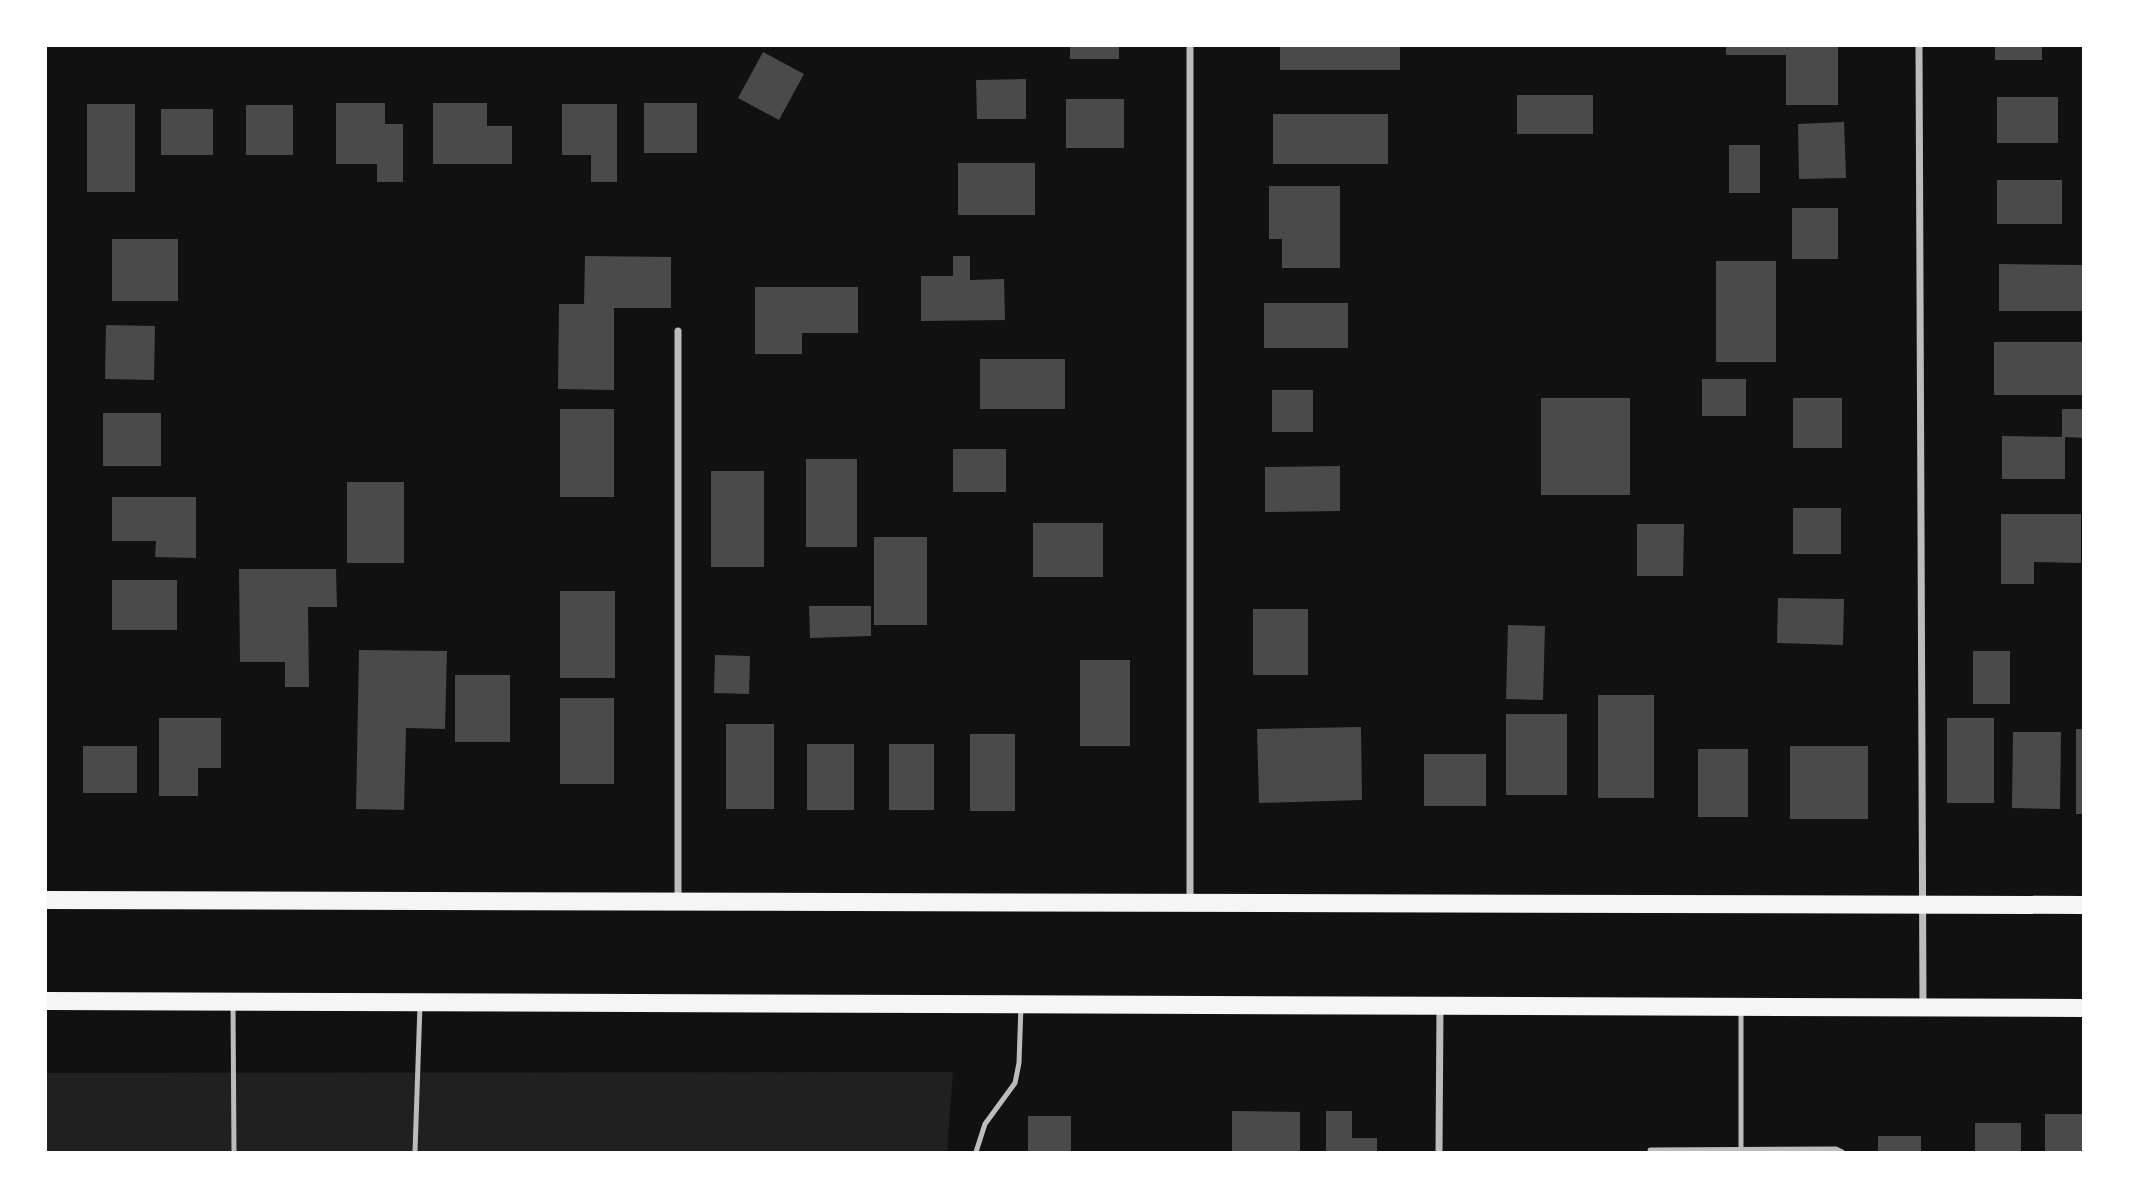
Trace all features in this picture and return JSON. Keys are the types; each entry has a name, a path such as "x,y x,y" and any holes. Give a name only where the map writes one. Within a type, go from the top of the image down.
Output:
{"main road":[{"path":"46,900 2084,905"},
{"path":"46,1001 2084,1008"}],"street":[{"path":"1190,46 1190,903"},
{"path":"1919,46 1923,1007"},
{"path":"678,331 678,901"},
{"path":"1439,1153 1440,1005"}],"lane":[{"path":"233,1001 234,1153"},
{"path":"415,1153 420,1002"},
{"path":"976,1153 985,1124 1015,1083 1019,1063 1021,1004"},
{"path":"1741,1006 1741,1150"},
{"path":"1650,1150 1836,1149 1842,1153"}],"shaded area":[{"path":"953,1072 947,1152 46,1152 46,1073"}],"building":[{"path":"1070,46 1119,46 1119,59 1070,59"},
{"path":"1280,46 1400,46 1400,70 1280,70"},
{"path":"1726,46 1838,46 1838,105 1786,105 1786,55 1726,55"},
{"path":"1995,46 2042,46 2042,60 1995,60"},
{"path":"763,52 804,74 779,120 738,98"},
{"path":"1026,79 1026,119 977,119 976,80"},
{"path":"1517,95 1593,95 1593,134 1517,134"},
{"path":"1997,97 2058,97 2058,143 1997,143"},
{"path":"1066,99 1124,99 1124,148 1066,148"},
{"path":"336,103 385,103 385,124 403,124 403,182 377,182 377,164 336,164"},
{"path":"433,103 487,103 487,126 512,126 512,164 433,164"},
{"path":"644,103 697,103 697,153 644,153"},
{"path":"87,104 135,104 135,192 87,192"},
{"path":"562,104 617,104 617,182 591,182 591,155 562,155"},
{"path":"246,105 293,105 293,155 246,155"},
{"path":"161,109 213,109 213,155 161,155"},
{"path":"1273,114 1388,114 1388,164 1273,164"},
{"path":"1844,122 1846,178 1799,179 1798,124"},
{"path":"1729,145 1760,145 1760,193 1729,193"},
{"path":"958,163 1035,163 1035,215 958,215"},
{"path":"1997,180 2062,180 2062,224 1997,224"},
{"path":"1269,186 1340,186 1340,268 1282,268 1282,239 1269,239"},
{"path":"1792,208 1838,208 1838,259 1792,259"},
{"path":"112,239 178,239 178,301 112,301"},
{"path":"585,256 671,257 671,308 614,308 614,390 558,389 559,304 584,304"},
{"path":"953,256 970,256 970,280 1004,279 1005,320 921,321 921,276 953,276"},
{"path":"1716,261 1776,261 1776,362 1716,362"},
{"path":"1999,264 2083,265 2083,311 1999,311"},
{"path":"755,287 858,287 858,333 802,333 802,354 755,354"},
{"path":"1264,303 1348,303 1348,348 1264,348"},
{"path":"106,325 155,326 154,380 105,379"},
{"path":"1994,342 2084,342 2084,395 1994,395"},
{"path":"980,359 1065,359 1065,409 980,409"},
{"path":"1702,379 1746,379 1746,416 1702,416"},
{"path":"1272,390 1313,390 1313,432 1272,432"},
{"path":"1541,398 1630,398 1630,495 1541,495"},
{"path":"1793,398 1842,398 1842,448 1793,448"},
{"path":"560,409 614,409 614,497 560,497"},
{"path":"2062,409 2084,409 2084,438 2065,437 2065,479 2002,479 2002,436 2062,437"},
{"path":"103,413 161,413 161,466 103,466"},
{"path":"953,449 1006,449 1006,492 953,492"},
{"path":"806,459 857,459 857,547 806,547"},
{"path":"1340,466 1340,511 1265,512 1265,467"},
{"path":"711,471 764,471 764,567 711,567"},
{"path":"347,482 404,482 404,563 347,563"},
{"path":"112,497 196,497 196,558 155,557 156,541 112,541"},
{"path":"1793,508 1841,508 1841,554 1793,554"},
{"path":"2001,514 2081,514 2081,563 2034,562 2034,584 2001,584"},
{"path":"1033,523 1103,523 1103,577 1033,577"},
{"path":"1637,524 1684,524 1683,576 1637,576"},
{"path":"874,537 927,537 927,625 874,625"},
{"path":"239,569 336,569 337,607 308,607 309,687 285,687 285,662 240,662"},
{"path":"112,580 177,580 177,630 112,630"},
{"path":"560,591 615,591 615,678 560,678"},
{"path":"1778,598 1844,599 1843,645 1777,643"},
{"path":"809,606 871,606 871,636 810,638"},
{"path":"1253,609 1308,609 1308,675 1253,675"},
{"path":"1508,625 1545,626 1543,700 1506,699"},
{"path":"359,650 447,651 445,729 406,728 404,810 356,809"},
{"path":"1973,651 2010,651 2010,704 1973,704"},
{"path":"715,655 750,656 749,694 714,693"},
{"path":"1080,660 1130,660 1130,746 1080,746"},
{"path":"455,675 510,675 510,742 455,742"},
{"path":"1598,695 1654,695 1654,798 1598,798"},
{"path":"560,698 614,698 614,784 560,784"},
{"path":"1506,714 1567,714 1567,795 1506,795"},
{"path":"159,718 221,718 221,768 198,768 198,796 159,796"},
{"path":"1947,718 1994,718 1994,803 1947,803"},
{"path":"726,724 774,724 774,809 726,809"},
{"path":"1361,727 1362,800 1259,803 1257,729"},
{"path":"2076,729 2084,729 2084,814 2076,814"},
{"path":"2013,732 2061,732 2060,809 2012,808"},
{"path":"970,734 1015,734 1015,811 970,811"},
{"path":"807,744 854,744 854,810 807,810"},
{"path":"889,744 934,744 934,810 889,810"},
{"path":"83,746 137,746 137,793 83,793"},
{"path":"1790,746 1868,746 1868,819 1790,819"},
{"path":"1698,749 1748,749 1748,817 1698,817"},
{"path":"1424,754 1486,754 1486,806 1424,806"},
{"path":"1232,1111 1300,1112 1300,1152 1232,1152"},
{"path":"1326,1111 1352,1111 1352,1138 1377,1138 1377,1152 1326,1152"},
{"path":"2045,1114 2084,1114 2084,1152 2045,1152"},
{"path":"1028,1116 1071,1116 1071,1152 1028,1152"},
{"path":"1975,1123 2021,1123 2021,1152 1975,1152"},
{"path":"1878,1136 1921,1136 1921,1152 1878,1152"}]}
